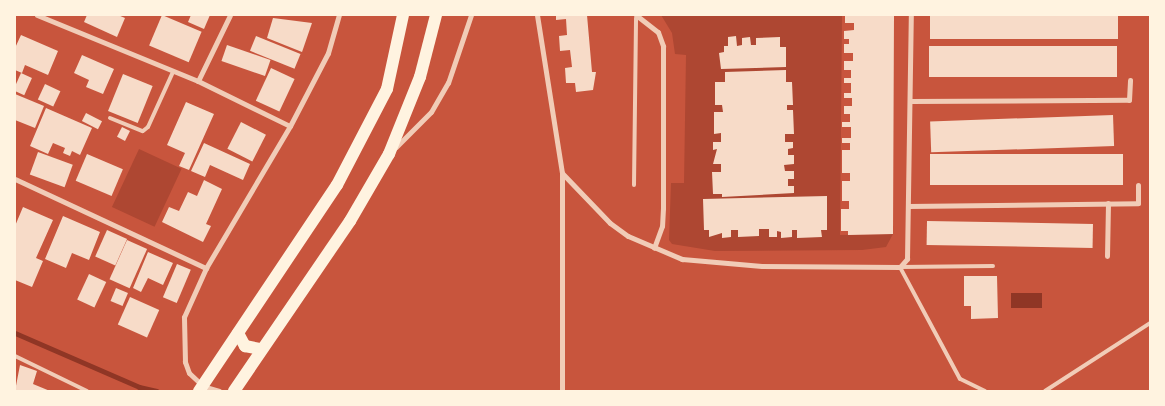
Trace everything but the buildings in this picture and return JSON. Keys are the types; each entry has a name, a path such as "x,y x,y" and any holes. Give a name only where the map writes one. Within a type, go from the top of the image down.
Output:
{"main road":[{"path":"201,388 337,185 387,89 403,15"},
{"path":"234,391 350,221 389,154 420,77 436,15"},
{"path":"238,332 245,346 261,349"}],"street":[{"path":"37,15 48,17 173,72 198,81 290,126"},
{"path":"198,81 230,15"},
{"path":"219,391 201,388 189,373 185,362 184,317 206,268 290,126 328,53 340,15"},
{"path":"389,154 431,112 448,84 471,15"},
{"path":"537,15 562,173 562,391"},
{"path":"562,173 610,223 654,248 682,259 762,266 900,267 907,259 911,15"},
{"path":"636,16 650,23 658,32 663,46 663,208 662,226 654,248"},
{"path":"910,101 1129,100 1130,80"},
{"path":"15,179 206,268"},
{"path":"908,206 1138,203 1138,186"},
{"path":"1107,256 1108,203"}],"lane":[{"path":"634,185 636,16"},
{"path":"110,118 143,131 148,127 173,72"},
{"path":"985,391 960,379 900,267 993,266"},
{"path":"1045,391 1150,323"},
{"path":"15,356 87,391"}],"shaded area":[{"path":"661,15 842,15 840,235 893,234 886,247 862,250 715,251 672,244 669,240 671,183 684,183 686,55 675,54 672,33"},
{"path":"139,149 182,169 155,227 112,207"},
{"path":"1011,293 1042,293 1042,308 1011,308"}],"waterway":[{"path":"15,333 139,387 157,391"}]}
